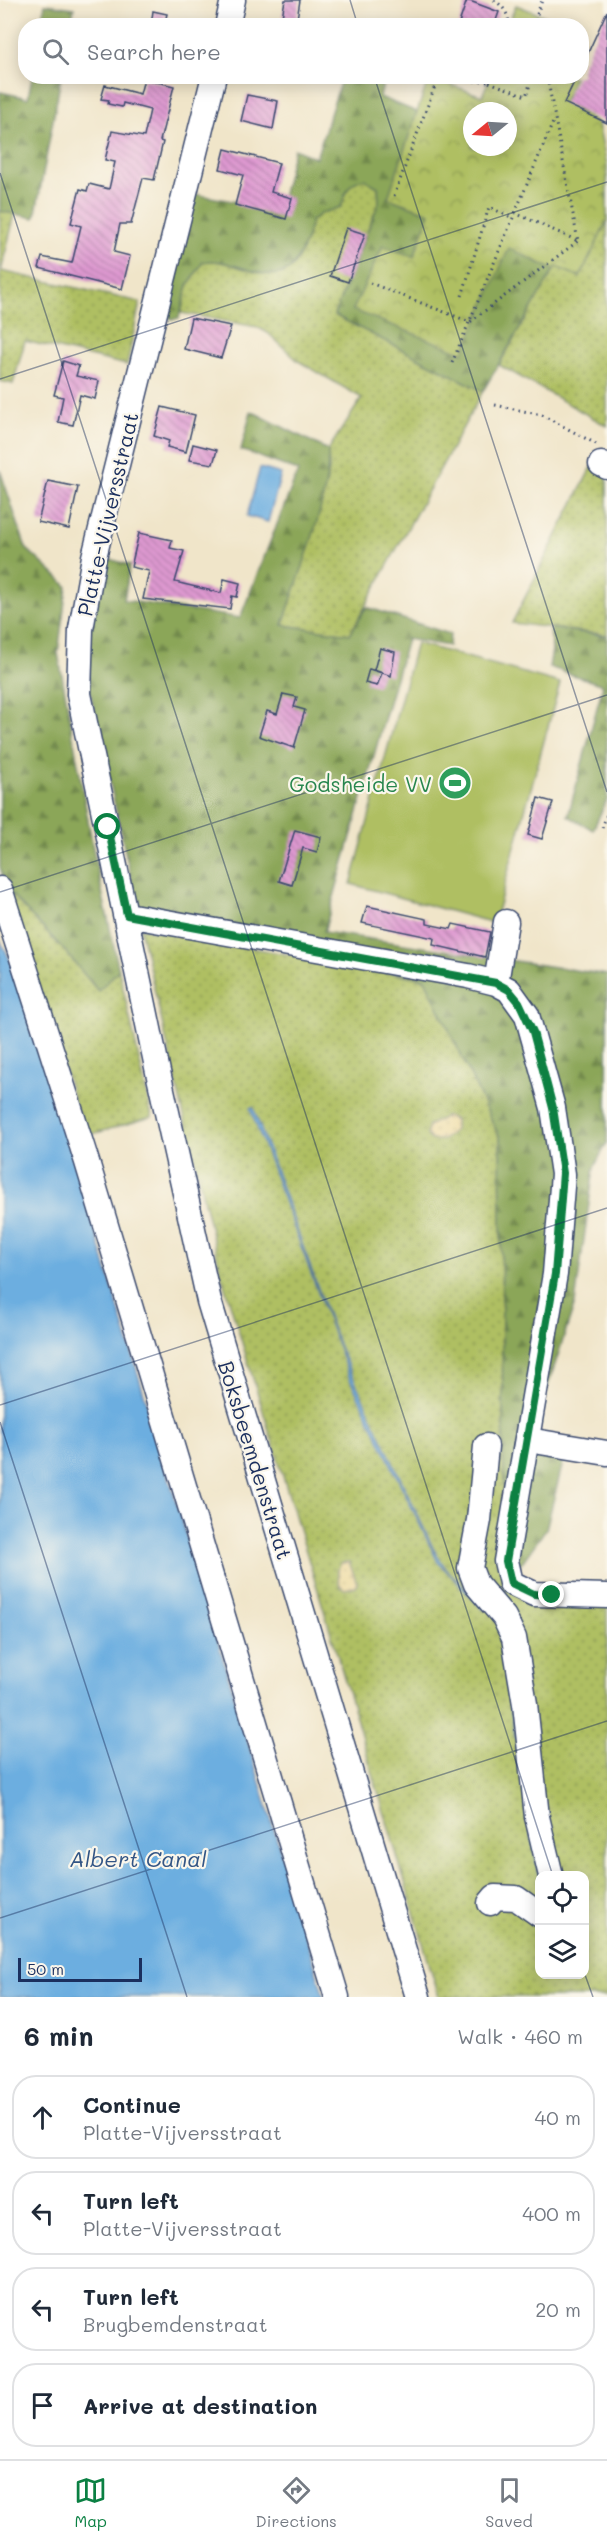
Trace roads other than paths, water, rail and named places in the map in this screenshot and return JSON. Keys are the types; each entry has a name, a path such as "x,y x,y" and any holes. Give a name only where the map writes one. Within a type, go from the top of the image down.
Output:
{"street":[{"path":"228,18 233,0"},
{"name":"Platte-Vijversstraat","path":"127,915 79,694 81,629 94,557 212,84"},
{"path":"0,889 87,1162 337,1997"},
{"path":"127,915 496,983 509,990 519,1002 533,1032 553,1108 563,1173 555,1274 506,1561 511,1583 534,1594 607,1596"},
{"name":"Boksbeemdenstraat","path":"127,915 158,1072 209,1300 418,1997"},
{"path":"496,983 506,922"},
{"path":"528,1440 607,1453"},
{"path":"486,1446 479,1520 470,1568 476,1584 504,1617 514,1638 525,1704 537,1817 550,1871"},
{"path":"490,1903 495,1897 516,1898 535,1911"}],"water":[{"path":"260,468 281,474 268,522 247,516"},
{"name":"Albert Canal","path":"0,940 20,979 324,1997 0,1997"},
{"path":"253,1107 339,1347 434,1550 446,1569 485,1607 483,1609 438,1562 350,1379 250,1108"},
{"path":"502,1657 503,1657 538,1871"}],"place":[{"name":"Godsheide VV","path":"455,783"}]}
